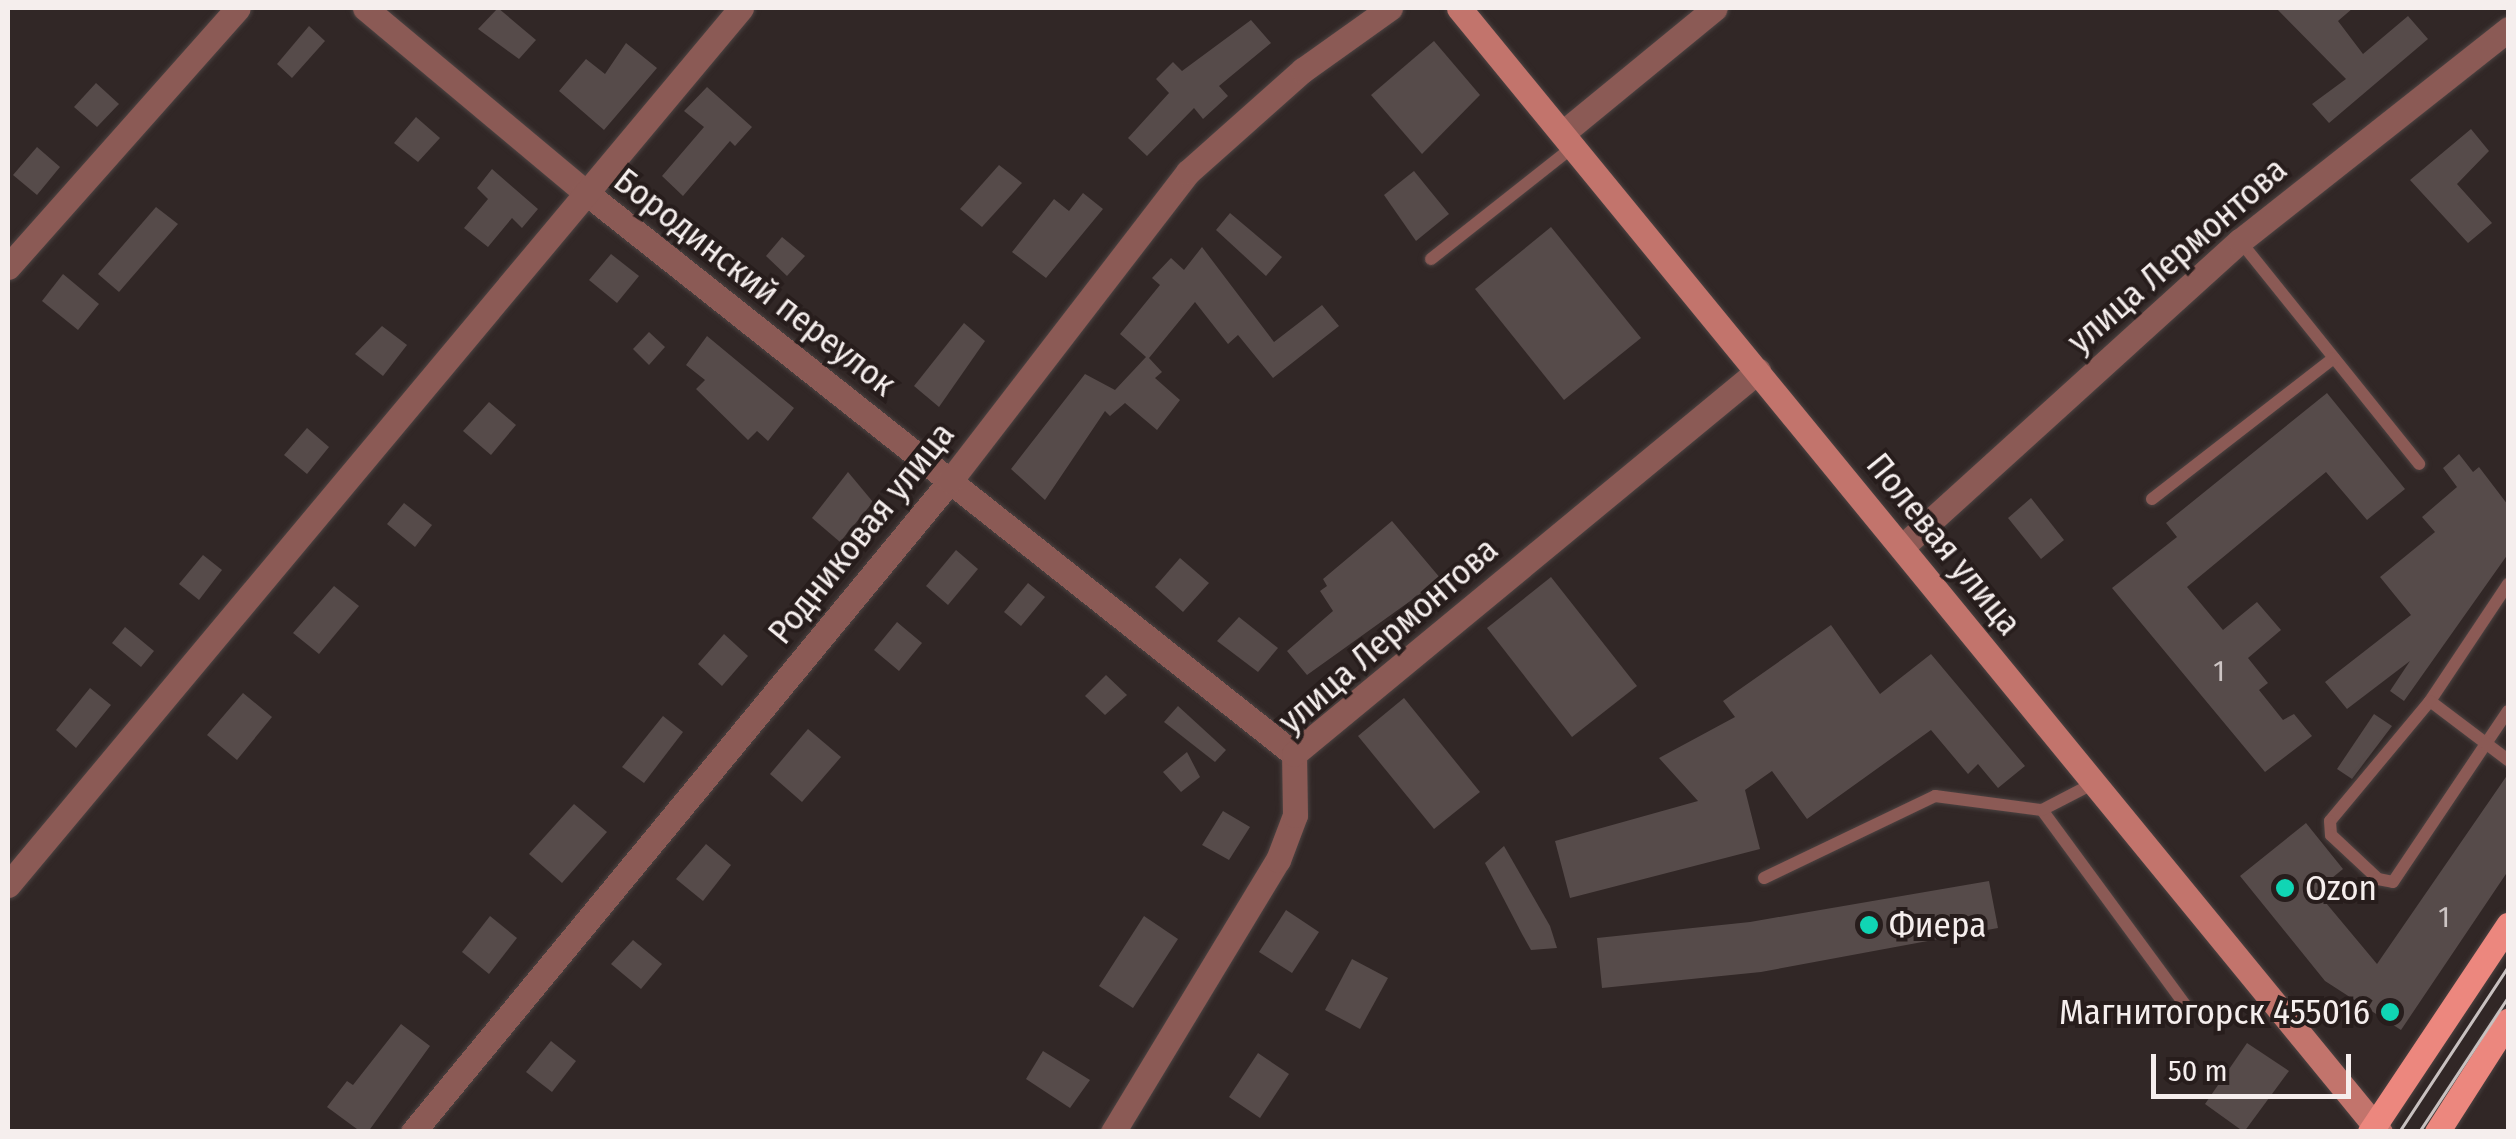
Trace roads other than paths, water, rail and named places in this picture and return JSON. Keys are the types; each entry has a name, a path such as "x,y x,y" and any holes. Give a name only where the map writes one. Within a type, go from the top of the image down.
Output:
{"main road":[{"path":"2375,1129 2508,925"},
{"path":"2438,1132 2508,1022"}],"street":[{"path":"8,267 238,8"},
{"name":"Бородинский переулок","path":"365,8 584,192 1294,754"},
{"path":"8,885 741,8"},
{"name":"Родниковая улица","path":"413,1132 950,481 1188,172 1303,70 1390,8"},
{"name":"Полевая улица","path":"1460,8 1570,138 2375,1129"},
{"path":"1570,138 1715,8"},
{"name":"улица Лермонтова","path":"1902,547 2240,241 2508,29"},
{"name":"улица Лермонтова","path":"1113,1132 1278,860 1295,815 1294,754 1758,371"}],"lane":[{"path":"1431,259 1570,138"},
{"path":"2240,241 2419,464"},
{"path":"2152,500 2334,358"},
{"path":"2508,584 2430,700 2328,826 2382,882 2398,878 2508,712"},
{"path":"2430,700 2508,760"},
{"path":"1764,878 1935,796 2042,810 2094,783"},
{"path":"2042,810 2185,1005"}],"tram line":[{"path":"2399,1132 2508,967"},
{"path":"2419,1132 2508,997"}],"place":[{"name":"Ozon","path":"2285,888"},
{"name":"Фиера","path":"1869,925"},
{"name":"Магнитогорск 455016","path":"2390,1012"}]}
